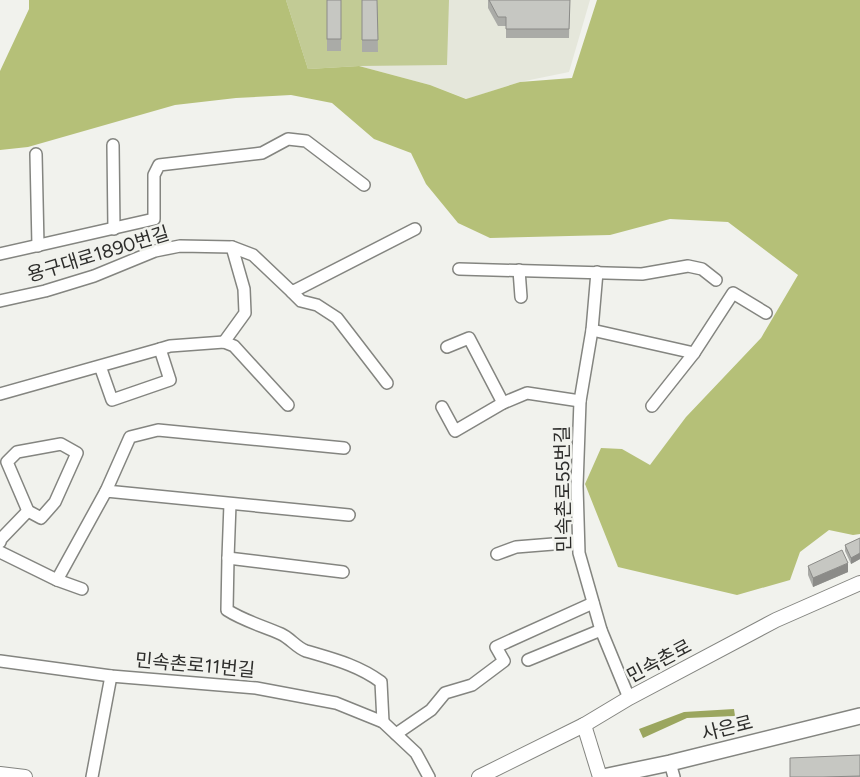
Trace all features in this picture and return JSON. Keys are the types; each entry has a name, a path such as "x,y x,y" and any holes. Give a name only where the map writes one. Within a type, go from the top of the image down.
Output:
{"main road":[{"name":"사은로","path":"602,777 672,770 860,716"}],"street":[{"path":"0,254 154,219 154,176 159,165 262,153 288,139 306,141 364,185"},
{"path":"113,145 114,229"},
{"path":"36,154 38,246"},
{"path":"292,292 414,229"},
{"name":"용구대로1890번길","path":"0,301 45,291 94,276 155,251 180,246 232,246 253,255 301,301 317,305 337,318 387,383"},
{"path":"224,342 245,313 244,290 232,246"},
{"path":"459,269 642,274 688,266 702,269 716,280"},
{"path":"519,270 521,297"},
{"name":"민속촌로55번길","path":"597,272 592,330 580,401 577,486 578,542 601,630 629,698"},
{"path":"652,406 694,353 733,293 766,313"},
{"path":"592,330 694,353"},
{"path":"447,347 469,338 503,403"},
{"path":"0,394 170,346 224,342 234,346 288,405"},
{"path":"100,366 112,400 170,380 160,349"},
{"path":"442,407 455,431 503,403 527,393 580,401"},
{"path":"57,580 106,491 130,438 158,430 344,448"},
{"path":"61,444 80,448 55,502 41,518 28,511 3,462 17,452 61,444"},
{"path":"106,491 349,515"},
{"path":"230,504 228,610 239,618 282,635 304,651 354,666 381,682 383,722"},
{"path":"0,542 28,511"},
{"path":"497,554 516,547 578,542"},
{"path":"0,552 57,580 82,589"},
{"path":"228,558 344,572"},
{"name":"민속촌로","path":"479,777 584,725 629,698 776,620 860,583"},
{"path":"396,734 431,710 445,693 472,685 504,661 496,647 593,602"},
{"path":"528,660 601,630"},
{"name":"민속촌로11번길","path":"0,661 111,676 256,688 336,703 383,722 416,753 429,777"},
{"path":"92,777 111,676"},
{"path":"584,725 602,777"},
{"path":"0,774 25,777"}],"shaded area":[{"path":"29,0 286,0 308,69 359,66 430,85 466,99 520,82 572,78 597,0 860,0 860,534 853,535 829,530 800,552 790,580 737,595 618,567 585,484 601,448 622,449 650,465 686,417 761,338 798,275 728,222 670,219 610,235 490,238 458,223 426,184 411,153 374,139 332,103 291,95 236,98 175,105 28,147 0,150 0,71 29,9"},
{"path":"286,0 590,0 569,72 520,82 467,99 430,85 359,66 308,69"},
{"path":"286,0 449,0 447,65 359,66 308,69"},
{"path":"734,709 735,716 687,718 643,738 639,729 684,712"}],"building":[{"path":"327,0 341,0 341,39 327,39"},
{"path":"362,0 377,0 378,40 362,40"},
{"path":"489,0 570,0 569,29 506,29 506,17 498,17"},
{"path":"860,538 860,553 851,558 845,545"},
{"path":"842,550 848,563 813,578 808,566"},
{"path":"860,755 860,776 790,777 790,758"}]}
